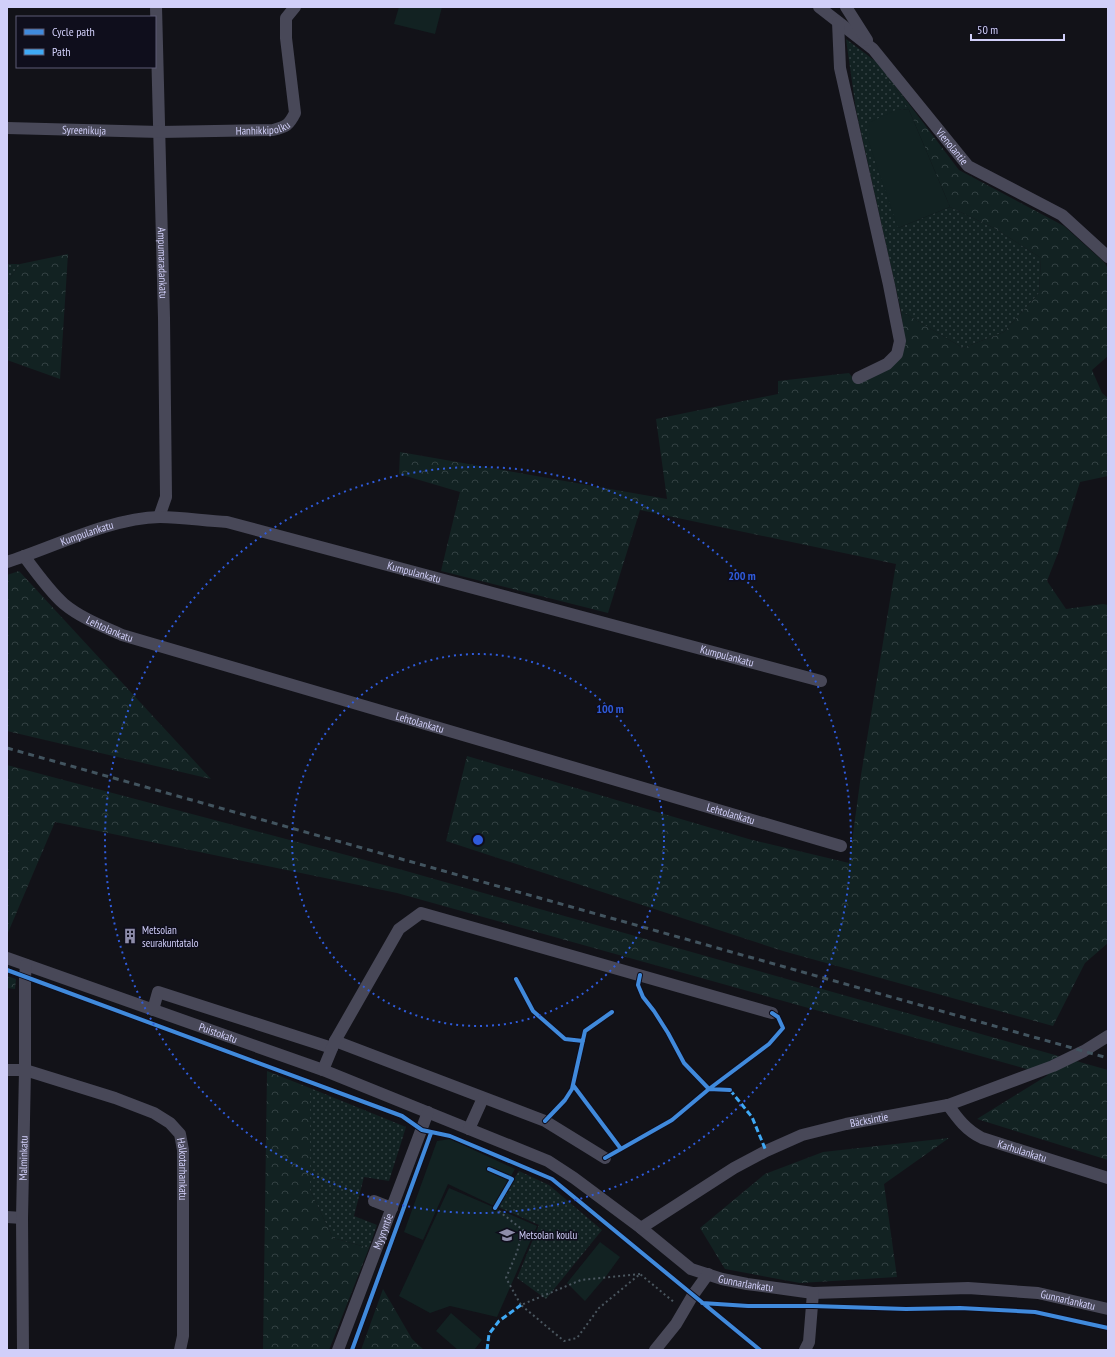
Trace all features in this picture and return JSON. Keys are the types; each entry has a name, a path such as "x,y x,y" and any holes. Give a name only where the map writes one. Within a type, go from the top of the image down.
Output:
{"street":[{"name":"Ampumaradankatu","path":"156,7 164,310 166,497 160,517"},
{"name":"Hanhikkipolku","path":"160,132 273,130 285,127 291,122 295,113 286,38 286,18 295,7"},
{"name":"Vienolantie","path":"819,7 873,49 968,166 1062,215 1108,257"},
{"path":"846,7 873,49"},
{"path":"838,22 840,68 889,285 900,341 897,354 887,364 858,378"},
{"name":"Syreenikuja","path":"7,128 160,132"},
{"name":"Kumpulankatu","path":"7,562 81,535 126,522 160,517 227,522 821,681"},
{"name":"Lehtolankatu","path":"24,556 64,604 88,620 122,635 842,846"},
{"path":"323,1070 333,1045 399,929 421,913 772,1013"},
{"name":"Puistokatu","path":"7,958 323,1070 428,1112"},
{"name":"Malminkatu","path":"23,1350 22,1218 26,965"},
{"path":"153,1010 158,992 333,1045 545,1121 605,1158"},
{"name":"Bäcksintie","path":"641,1228 734,1168 766,1151 802,1135 846,1124 948,1105 1053,1066 1084,1051 1108,1036"},
{"path":"7,1070 25,1070"},
{"name":"Halkotarhankatu","path":"25,1070 115,1098 154,1113 170,1123 180,1134 183,1150 183,1336 180,1350"},
{"path":"469,1129 483,1098"},
{"name":"Karhulankatu","path":"948,1105 962,1124 972,1133 982,1138 1108,1178"},
{"name":"Gunnarlankatu","path":"428,1112 548,1162 574,1178 641,1228 691,1269 708,1274 747,1284 813,1293 968,1288 1038,1293 1108,1309"},
{"name":"Myyryntie","path":"338,1350 428,1112"},
{"path":"374,1202 392,1208"},
{"path":"7,1218 22,1218"},
{"path":"655,1350 676,1324 693,1295 708,1274"},
{"path":"805,1350 809,1342 813,1293"}],"path":[{"path":"498,1202 494,1208 523,1230 517,1252 506,1278 521,1305 564,1341 577,1338 599,1308 640,1274"},
{"path":"521,1305 581,1280 640,1274 684,1310"}],"green space":[{"path":"399,7 442,7 435,34 394,24"},
{"path":"846,39 878,63 909,110 898,109 898,228 950,207 996,229 1041,258 1039,293 1004,332 963,348 901,311 856,110"},
{"path":"878,63 959,170 1064,226 1105,263 1108,269 1108,356 1092,370 1102,393 1108,398 1108,476 1080,482 1058,553 1047,581 1066,609 1103,604 1108,605 1108,943 1085,963 1053,1026 783,951 446,841 467,756 752,840 849,863 861,775 896,564 640,510 608,613 441,571 460,492 399,474 400,452 667,499 656,419 778,394 778,381 849,373 857,383 905,344 901,311 963,348 1004,332 1039,293 1041,258 996,229 950,207 909,110"},
{"path":"898,109 909,110 950,207 898,228 866,134 870,122"},
{"path":"68,254 60,379 7,360 7,282 20,264"},
{"path":"7,264 20,264 7,282"},
{"path":"19,571 211,779 7,731 7,575"},
{"path":"7,765 399,869 1108,1070 1108,1160 977,1119 1048,1075 397,893 55,822 7,935"},
{"path":"7,976 16,979 15,989 7,988"},
{"path":"267,1071 310,1088 310,1190 333,1238 369,1248 329,1350 263,1350"},
{"path":"310,1088 406,1127 389,1181 364,1177 354,1216 377,1225 369,1248 333,1238 310,1190"},
{"path":"949,1138 884,1184 897,1277 800,1283 725,1269 700,1228 765,1174 823,1152"},
{"path":"450,1139 515,1169 494,1206 448,1184 423,1240 404,1232 437,1141"},
{"path":"519,1171 549,1185 602,1230 546,1299 517,1278 539,1225 496,1206"},
{"path":"449,1188 537,1226 497,1317 450,1306 430,1313 399,1296"},
{"path":"600,1242 620,1257 585,1301 567,1283"},
{"path":"383,1289 412,1339 424,1350 361,1350"},
{"path":"451,1313 482,1340 474,1350 458,1350 436,1331"}],"railway":[{"path":"7,748 1108,1058"}],"marked path":[{"path":"730,1090 752,1117 766,1151"},
{"path":"487,1350 489,1334 499,1321 521,1305"}],"cycle path":[{"path":"7,970 402,1116 422,1130 450,1136 552,1179 760,1350"},
{"path":"640,975 638,985 643,997 668,1033 684,1063 709,1089 769,1044 783,1028 778,1017 772,1013"},
{"path":"516,979 533,1011 565,1039 583,1041"},
{"path":"545,1121 565,1100 572,1089 585,1031 612,1012"},
{"path":"573,1085 621,1149"},
{"path":"605,1158 672,1120 709,1089 730,1090"},
{"path":"352,1350 431,1133"},
{"path":"489,1169 512,1179 495,1208"},
{"path":"702,1303 748,1306 813,1306 906,1309 960,1308 1035,1312 1108,1328"}],"place":[{"name":"Metsolan seurakuntatalo","path":"130,936"},
{"name":"Metsolan koulu","path":"507,1235"}]}
